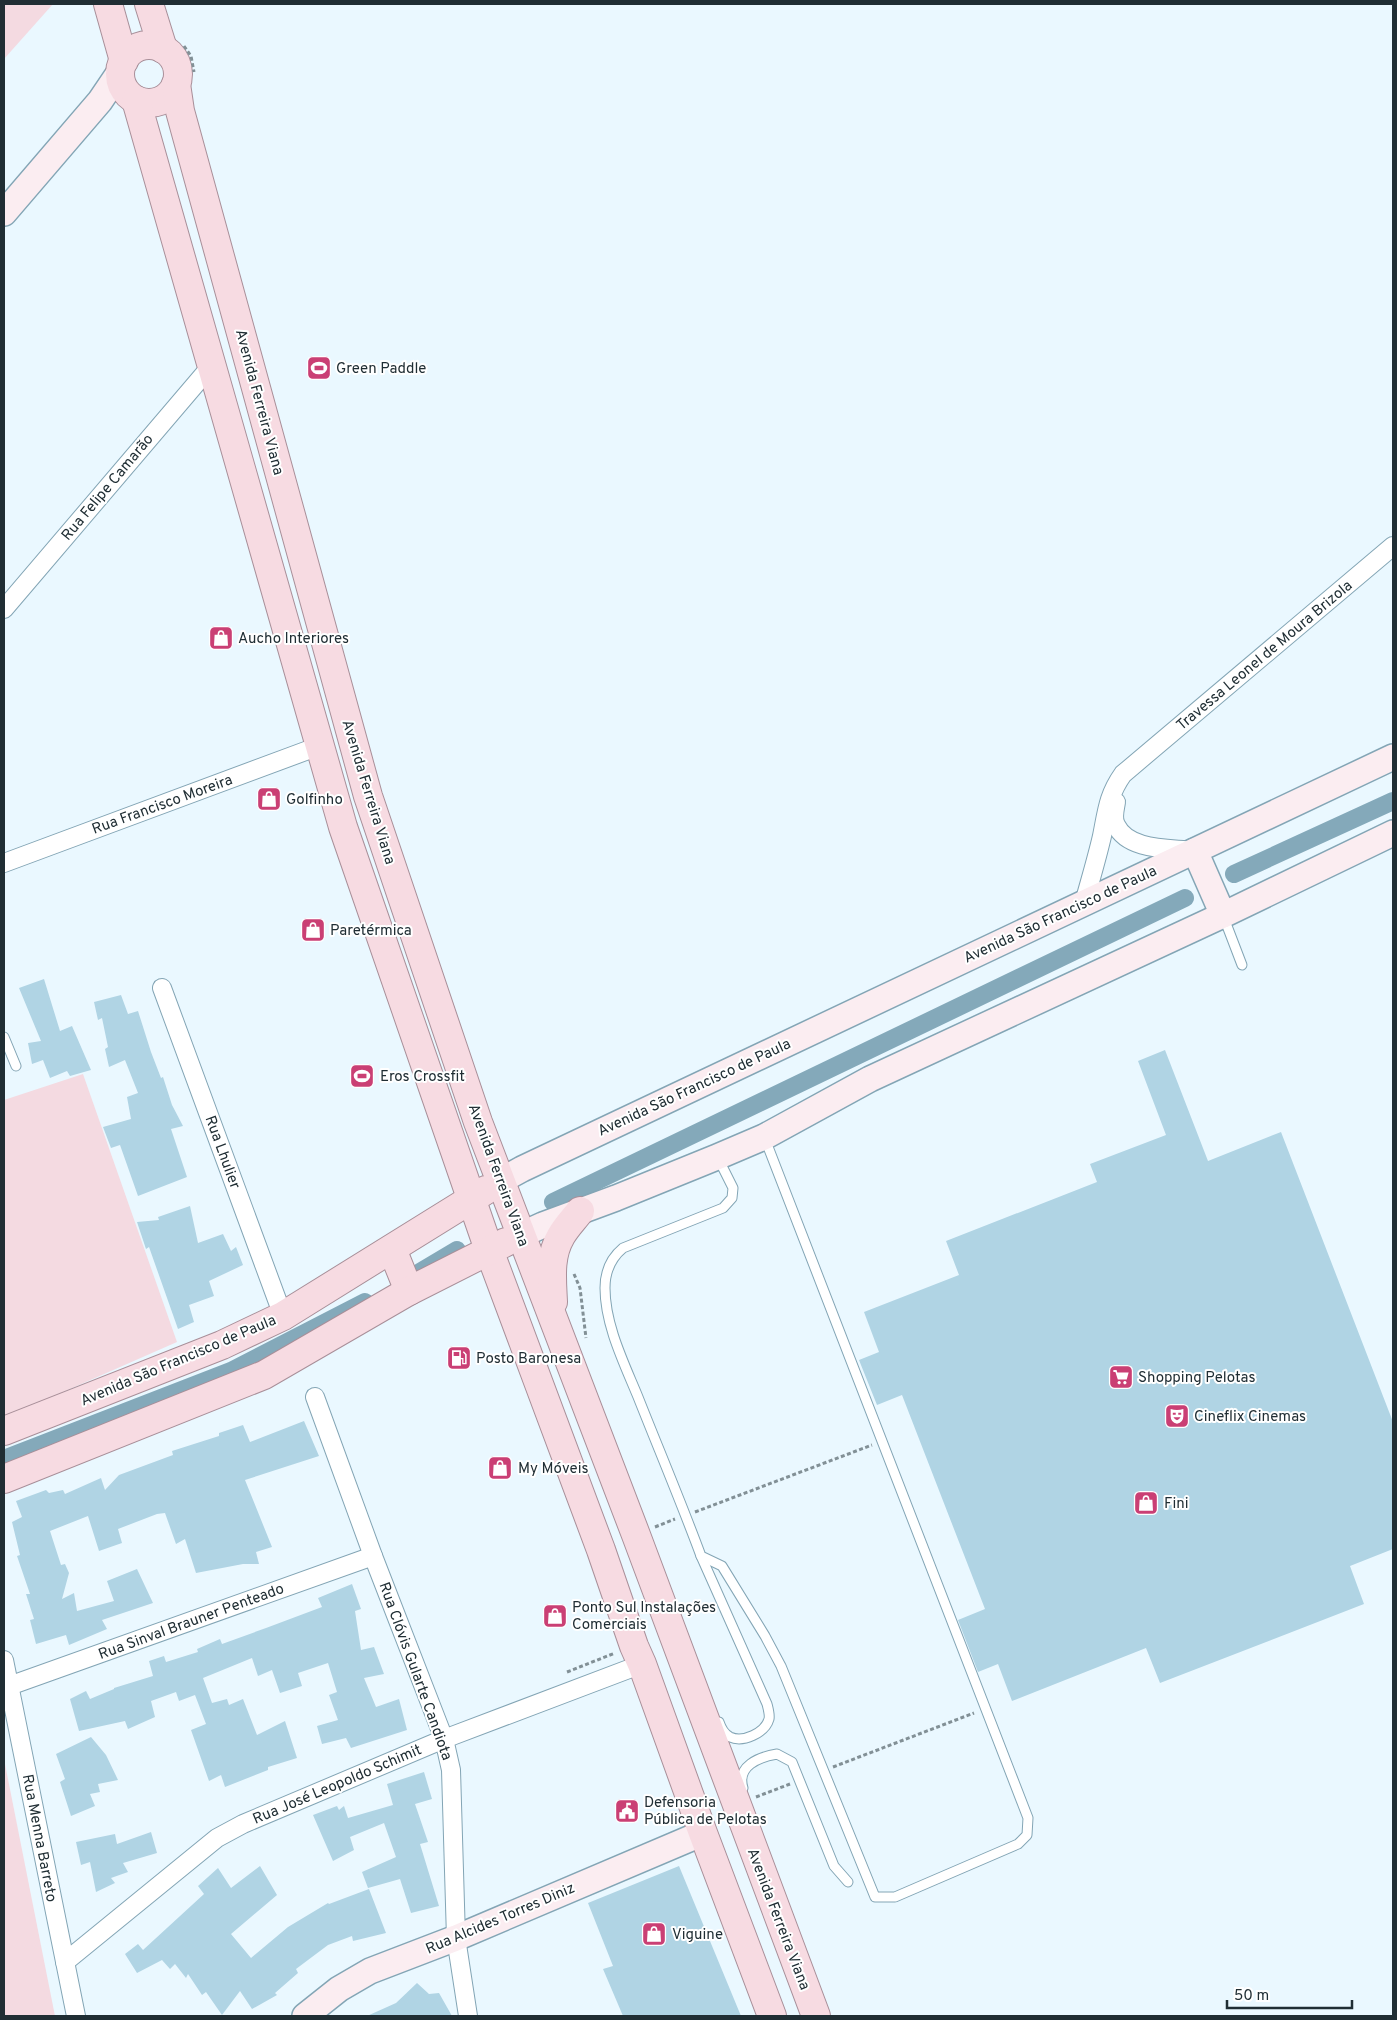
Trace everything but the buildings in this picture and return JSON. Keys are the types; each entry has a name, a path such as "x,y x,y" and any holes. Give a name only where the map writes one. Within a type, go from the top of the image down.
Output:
{"main road":[{"path":"108,4 126,80 267,555 343,827 489,1250 772,2016"},
{"path":"126,80 152,103 167,97 176,84 177,68 174,60 163,49 149,4"},
{"path":"126,80 131,52 147,46 163,49"},
{"name":"Avenida Ferreira Viana","path":"176,84 182,120 368,796 500,1182 636,1535 668,1625 816,2016"},
{"name":"Avenida São Francisco de Paula","path":"4,1431 222,1345 283,1316 500,1182"},
{"path":"554,1320 552,1272 555,1253 561,1236 580,1211"},
{"path":"4,1479 264,1375 404,1294 521,1235"},
{"path":"387,1252 404,1294"}],"street":[{"path":"4,213 100,101 126,80"},
{"name":"Rua Felipe Camarão","path":"4,609 211,366"},
{"name":"Travessa Leonel de Moura Brizola","path":"1084,903 1111,793 1122,774 1393,546"},
{"name":"Rua Francisco Moreira","path":"4,863 319,746"},
{"name":"Avenida São Francisco de Paula","path":"500,1182 522,1169 1084,903 1198,859 1393,757"},
{"name":"Travessa Leonel de Moura Brizola","path":"1133,763 1119,792 1116,803 1114,818 1120,832 1134,842 1198,859"},
{"path":"521,1235 718,1158 764,1137 870,1079 1220,910 1393,833"},
{"path":"1198,859 1220,910"},
{"name":"Rua Lhulier","path":"162,988 283,1316"},
{"name":"Rua Clóvis Gularte Candiota","path":"315,1397 373,1556 444,1739 451,1770 456,1938 468,2016"},
{"name":"Rua Sinval Brauner Penteado","path":"9,1686 373,1556"},
{"name":"Rua Menna Barreto","path":"4,1660 76,2016"},
{"name":"Rua José Leopoldo Schimit","path":"65,1962 218,1838 243,1824 444,1739 642,1664"},
{"name":"Rua Alcides Torres Diniz","path":"305,2016 339,1989 370,1971 456,1938 703,1833"}],"lane":[{"path":"1220,910 1242,965"},
{"path":"4,1037 16,1066"},
{"path":"701,1556 722,1566 781,1666 874,1897 894,1897 1018,1844 1027,1835 1028,1818 882,1442 841,1331 764,1137"},
{"path":"715,1712 722,1730 729,1737 739,1740 757,1733 765,1727 769,1718 767,1704 701,1556 617,1343 609,1317 605,1287 606,1275 614,1256 624,1248 724,1208 732,1198 733,1188 718,1158"},
{"path":"668,1625 691,1649"},
{"path":"745,1794 742,1785 742,1774 745,1768 762,1757 777,1754 792,1762 834,1866 848,1882"},
{"path":"797,1942 798,1971"}],"path":[{"path":"636,1535 882,1442"},
{"path":"823,1771 985,1709"},
{"path":"755,1797 800,1780"}],"shaded area":[{"path":"4,4 53,4 4,59"},
{"path":"83,1074 177,1342 4,1418 4,1100"},
{"path":"4,1759 55,2016 4,2016"}],"waterway":[{"path":"1234,874 1393,801"},
{"path":"553,1202 1185,898"},
{"path":"420,1272 457,1250"},
{"path":"4,1459 231,1371 365,1302"}],"place":[{"name":"Green Paddle","path":"319,368"},
{"name":"Aucho Interiores","path":"221,638"},
{"name":"Golfinho","path":"269,799"},
{"name":"Paretérmica","path":"313,930"},
{"name":"Eros Crossfit","path":"362,1076"},
{"name":"Posto Baronesa","path":"459,1358"},
{"name":"Shopping Pelotas","path":"1121,1377"},
{"name":"Cineflix Cinemas","path":"1177,1416"},
{"name":"My Móveis","path":"500,1468"},
{"name":"Fini","path":"1146,1503"},
{"name":"Ponto Sul Instalações Comerciais","path":"555,1616"},
{"name":"Defensoria Pública de Pelotas","path":"627,1811"},
{"name":"Viguine","path":"654,1934"}]}
